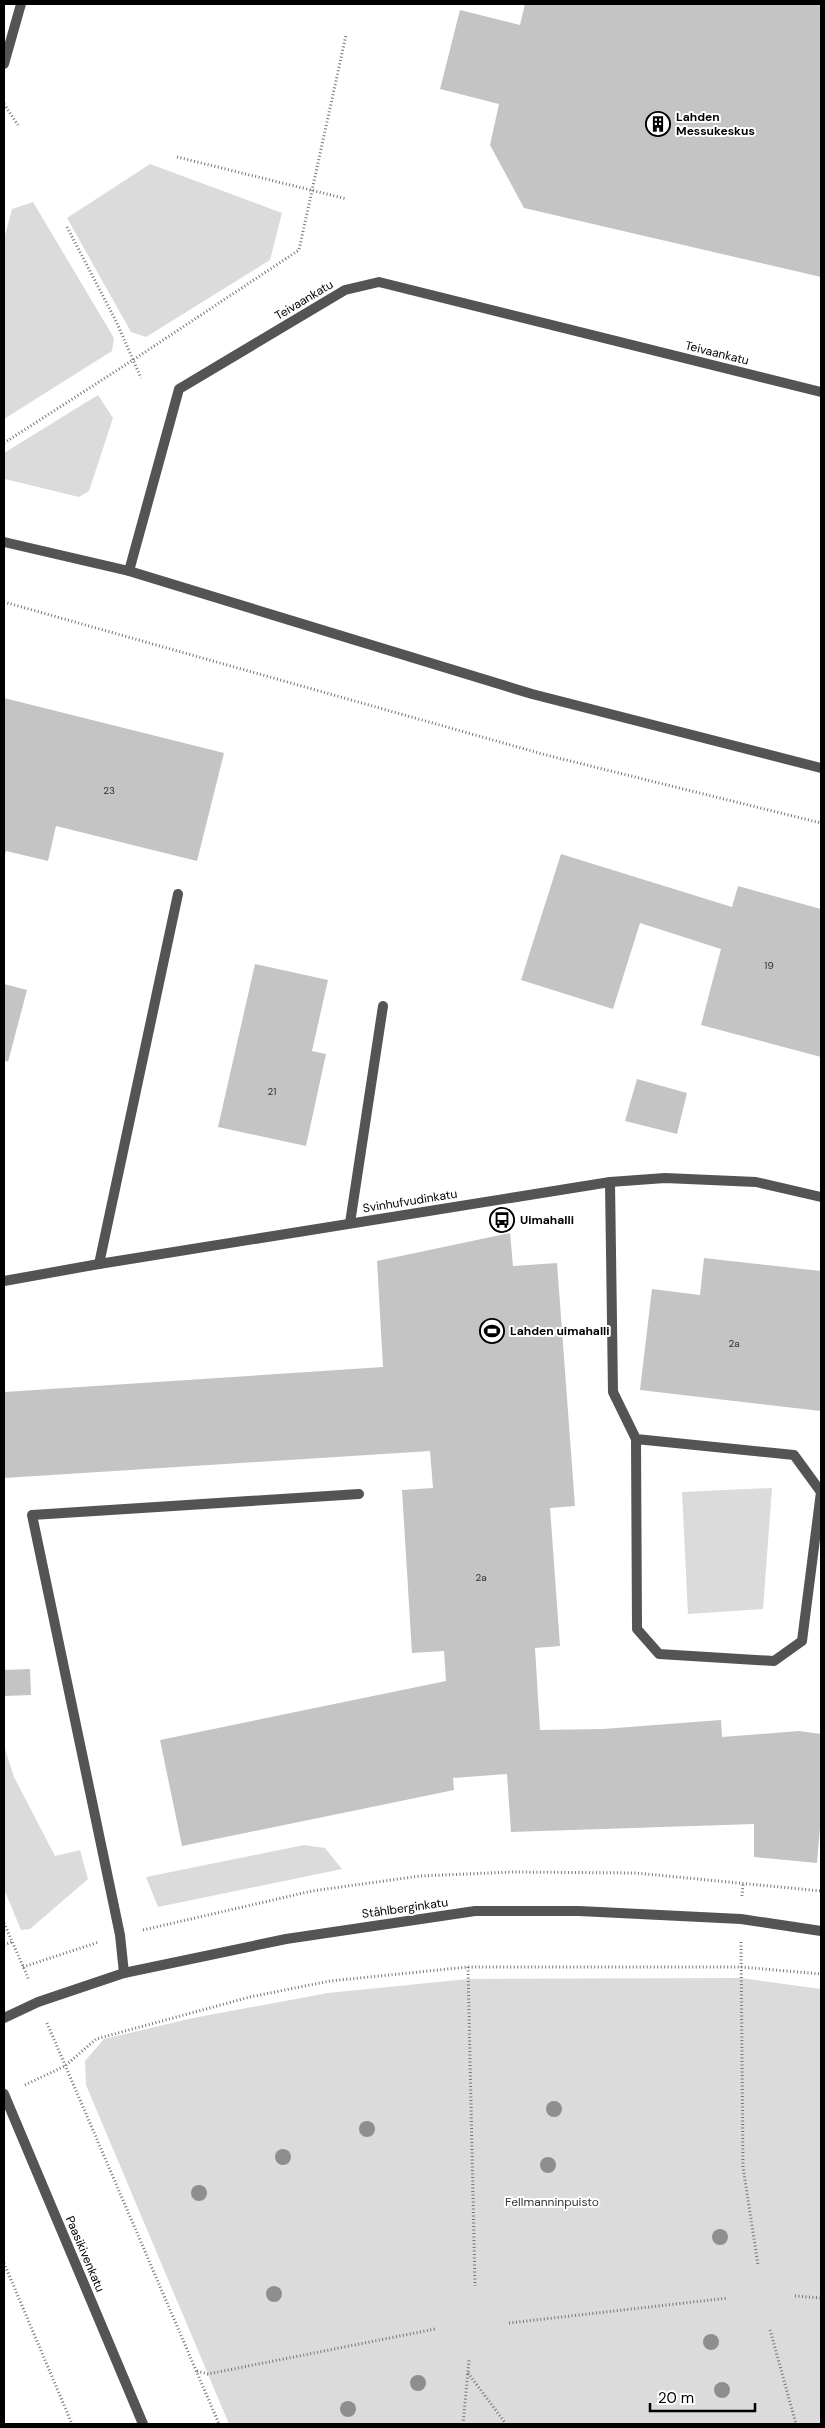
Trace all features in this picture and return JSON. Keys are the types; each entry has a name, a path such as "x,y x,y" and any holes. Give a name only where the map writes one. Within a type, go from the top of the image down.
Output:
{"street":[{"path":"4,64 21,4"},
{"name":"Teivaankatu","path":"129,571 179,390 345,290 379,282 821,392"},
{"path":"4,542 129,571 532,694 821,768"},
{"path":"99,1264 178,894"},
{"path":"350,1223 383,1006"},
{"name":"Svinhufvudinkatu","path":"4,1281 610,1182 665,1178 756,1182 821,1197"},
{"path":"610,1182 613,1392 636,1439 637,1629 659,1654 774,1662 802,1641 821,1492 794,1455 636,1439"},
{"path":"124,1973 120,1935 32,1515 359,1494"},
{"name":"Ståhlberginkatu","path":"4,2018 38,2002 124,1973 286,1939 475,1910 579,1912 741,1919 821,1931"},
{"name":"Paasikivenkatu","path":"4,2094 143,2424"}],"path":[{"path":"4,443 299,250 346,35"},
{"path":"4,104 18,125"},
{"path":"177,157 347,199"},
{"path":"67,227 141,378"},
{"path":"4,602 546,755 821,823"},
{"path":"4,1923 219,2424"},
{"path":"4,1946 12,1942"},
{"path":"468,1967 475,2286"},
{"path":"4,2094 65,2066 96,2039 250,1997 330,1981 468,1967 741,1967 821,1974"},
{"path":"741,1967 743,2167 758,2265"},
{"path":"4,2263 72,2424"},
{"path":"794,2296 821,2298"},
{"path":"509,2323 728,2298"},
{"path":"196,2371 208,2374 435,2329"},
{"path":"770,2330 796,2424"},
{"path":"463,2424 469,2360"},
{"path":"468,2373 506,2424"}],"green space":[{"path":"150,164 282,213 270,260 146,337 131,332 67,218"},
{"path":"33,202 114,338 112,351 4,419 4,239 12,209"},
{"path":"98,395 113,418 89,491 79,497 5,479 4,453"},
{"path":"772,1488 763,1609 688,1614 682,1492"},
{"path":"4,1746 14,1777 55,1856 80,1850 88,1879 30,1929 21,1930 4,1889"},
{"path":"304,1845 325,1848 342,1869 158,1907 146,1877"},
{"name":"Fellmanninpuisto","path":"741,1978 821,1989 821,2424 229,2424 86,2085 85,2061 104,2039 193,2018 328,1993 468,1979"}],"building":[{"name":"Lahden Messukeskus","path":"525,4 821,4 821,277 524,208 490,145 499,104 440,89 460,10 520,25"},
{"path":"4,698 224,753 197,861 56,826 48,861 6,851 4,858"},
{"path":"561,854 732,907 738,886 821,909 821,1057 701,1025 721,949 640,923 613,1009 521,980"},
{"path":"255,964 328,980 312,1051 326,1054 306,1146 218,1127"},
{"path":"4,984 27,990 8,1062 4,1060"},
{"path":"637,1079 687,1093 677,1134 625,1121"},
{"path":"510,1233 513,1266 557,1263 575,1506 550,1508 560,1646 535,1648 540,1730 603,1729 721,1720 722,1737 799,1731 821,1734 821,1815 817,1863 754,1857 754,1824 511,1832 507,1774 453,1778 454,1790 182,1846 160,1740 446,1681 444,1651 412,1653 402,1490 433,1488 430,1451 4,1478 4,1392 383,1367 377,1261"},
{"path":"704,1258 821,1271 821,1411 640,1390 652,1289 700,1295"},
{"path":"30,1669 31,1695 4,1696 4,1670"}],"place":[{"name":"Lahden Messukeskus","path":"658,124"},
{"name":"Uimahalli","path":"502,1220"},
{"name":"Lahden uimahalli","path":"492,1331"}]}
